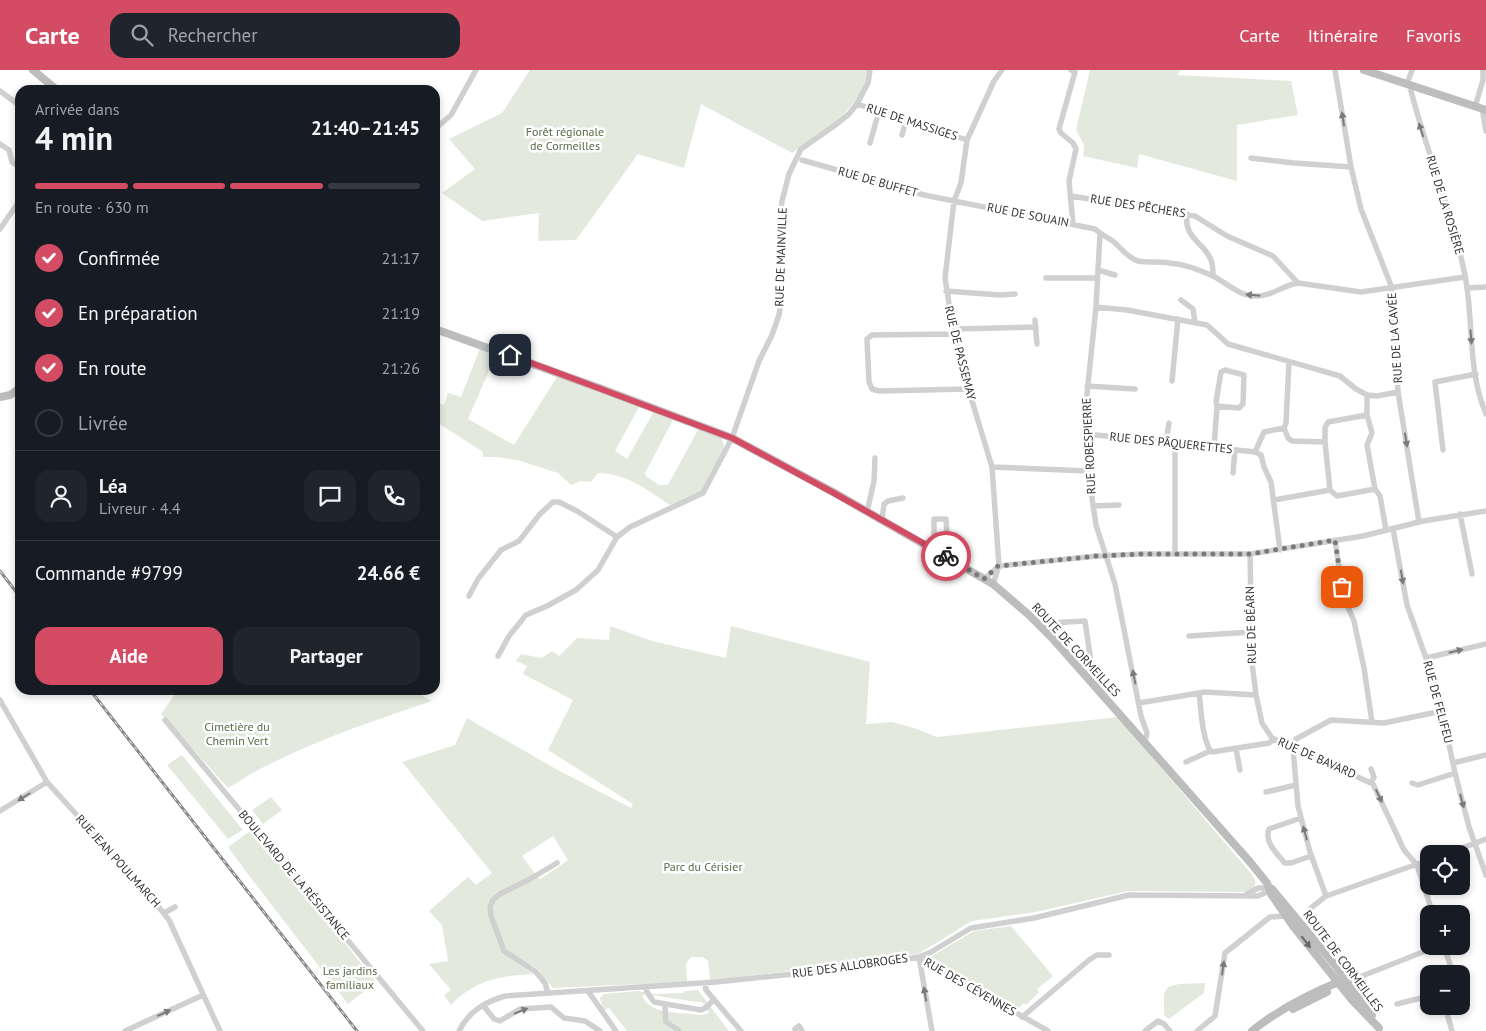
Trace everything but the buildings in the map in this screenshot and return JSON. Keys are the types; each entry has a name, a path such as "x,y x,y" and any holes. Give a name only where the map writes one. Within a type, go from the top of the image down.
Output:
{"main road":[{"path":"33,70 51,85"},
{"path":"1364,70 1485,110"},
{"name":"ROUTE DE CORMEILLES","path":"440,331 732,438 882,520 993,584 1043,629 1145,741 1260,874 1286,916 1328,970 1343,982"},
{"path":"0,397 10,395 15,392"},
{"name":"ROUTE DE CORMEILLES","path":"1269,888 1274,890 1343,982 1352,1000 1380,1029"},
{"path":"1252,1031 1302,998 1343,982"},
{"path":"1260,1031 1282,1015 1343,982"}],"street":[{"path":"440,125 451,115 476,70"},
{"name":"RUE DE MAINVILLE","path":"617,537 630,527 703,493 732,438 759,361 772,335 779,314 782,295 779,227 782,201 789,174 801,149 849,114 857,104 868,83 870,70"},
{"name":"RUE DE PASSEMAY","path":"993,584 998,566 992,468 968,388 954,332 946,291 946,266 954,201 961,183 967,140 994,81 1002,70"},
{"path":"1071,70 1075,72 1059,129 1076,148 1069,181 1074,224"},
{"name":"RUE DE LA CAVÉE","path":"1335,70 1351,167 1363,218 1392,288 1398,392 1419,522"},
{"path":"1409,85 1412,70"},
{"path":"1475,107 1483,80 1483,70"},
{"name":"RUE DE LA ROSIÈRE","path":"1409,85 1419,123 1443,189 1456,234 1467,288 1473,362 1486,414"},
{"path":"1,92 15,102"},
{"name":"RUE DE MASSIGES","path":"857,104 967,140"},
{"path":"1485,110 1483,114 1486,131"},
{"path":"870,143 879,111"},
{"path":"902,134 906,120"},
{"path":"0,144 10,150 12,162 15,164"},
{"path":"1251,158 1351,167"},
{"name":"RUE DE BUFFET","path":"802,160 924,195 954,201"},
{"name":"RUE DES PÊCHERS","path":"1071,196 1195,216 1227,236 1273,256 1298,283"},
{"name":"RUE DE SOUAIN","path":"954,201 1095,229 1138,261 1170,263 1190,267 1213,276 1243,294 1267,296 1298,283"},
{"path":"0,229 2,220 15,206"},
{"path":"1187,214 1189,232 1211,259 1213,276"},
{"name":"RUE ROBESPIERRE","path":"1100,234 1096,307 1087,386 1088,471 1096,525 1115,584 1141,716 1147,733 1145,741"},
{"path":"1098,270 1115,275"},
{"path":"1298,283 1361,292 1465,277"},
{"path":"1046,278 1097,278"},
{"path":"1467,288 1486,287"},
{"path":"946,291 1000,295 1014,294"},
{"path":"1182,300 1193,309 1195,322"},
{"path":"1096,307 1127,310 1207,325 1228,344 1340,376 1367,395 1377,396 1398,392"},
{"path":"1172,381 1178,319"},
{"path":"1035,320 1037,344"},
{"path":"968,388 879,391 872,389 869,382 867,339 872,335 1036,328"},
{"path":"1289,362 1286,423 1284,428 1288,438 1292,441 1325,442"},
{"path":"1214,448 1216,402 1222,372 1225,370 1244,375 1244,404 1239,408 1217,406"},
{"path":"1443,450 1434,382 1476,374"},
{"path":"1087,386 1135,389"},
{"path":"1367,395 1367,415 1372,433 1367,445 1375,489 1380,496 1386,530"},
{"path":"1367,415 1328,422 1325,428 1330,490 1337,496 1375,489"},
{"path":"1166,442 1169,423"},
{"path":"1280,550 1271,482 1261,455 1255,452 1264,432 1284,428"},
{"name":"RUE DES PÂQUERETTES","path":"1088,434 1255,452"},
{"path":"1175,443 1175,554"},
{"path":"1233,474 1235,450"},
{"path":"867,512 874,481 875,458"},
{"path":"992,468 1088,471"},
{"path":"1274,500 1330,490"},
{"path":"882,520 884,504 888,501 903,498"},
{"path":"469,596 478,579 501,550 520,541 540,514 553,502 558,502 577,511 617,537 598,570 576,590 526,615 509,636 498,656"},
{"path":"1093,506 1118,505"},
{"path":"984,579 998,566 1106,556 1250,554 1393,529 1460,514 1486,511"},
{"path":"1460,514 1472,574"},
{"path":"931,548 934,541 934,519 946,519 948,550 946,556"},
{"name":"RUE DE FELIFEU","path":"1393,529 1407,605 1442,711 1455,773 1474,843 1486,875"},
{"path":"1335,540 1342,587 1354,621 1364,668 1372,722"},
{"name":"RUE DE BÉARN","path":"1250,554 1252,663 1256,695"},
{"path":"1043,629 1049,623 1085,621 1092,669 1086,675"},
{"path":"1189,636 1252,632"},
{"path":"1426,658 1486,644"},
{"path":"1139,703 1199,693 1214,692 1256,695"},
{"path":"1199,693 1203,726 1210,751"},
{"name":"RUE DE BAVARD","path":"1256,695 1262,724 1274,739 1371,782 1404,850 1417,865 1430,905"},
{"name":"RUE JEAN POULMARCH","path":"0,700 47,782 169,920 220,1031"},
{"path":"1326,896 1311,856 1300,818 1293,748 1296,739 1331,720 1384,722 1442,711"},
{"name":"BOULEVARD DE LA RÉSISTANCE","path":"165,720 423,1031"},
{"path":"1186,762 1210,751 1215,752 1269,743 1274,739"},
{"path":"1236,749 1240,770"},
{"path":"1453,763 1486,755"},
{"path":"1371,769 1374,777 1371,782"},
{"path":"1412,783 1418,785 1455,773"},
{"path":"0,811 47,782"},
{"path":"1266,792 1296,785"},
{"path":"1300,818 1269,829 1267,832 1269,841 1285,863 1291,863 1311,856"},
{"path":"1469,845 1486,839"},
{"path":"548,993 545,983 536,972 504,951 491,916 490,908 493,900 500,894 557,863"},
{"path":"1311,908 1326,896 1420,864"},
{"name":"RUE DES ALLOBROGES","path":"459,1031 468,1017 483,1005 505,996 705,983 856,968 919,957 931,952 970,928 1034,918 1129,895 1262,895 1269,888"},
{"path":"164,913 175,907"},
{"path":"1196,1031 1215,1016 1225,953 1270,917 1286,916"},
{"path":"1343,982 1420,953"},
{"path":"1022,1016 1089,960 1097,955 1109,955"},
{"path":"919,957 932,1031"},
{"name":"RUE DES CÉVENNES","path":"919,957 1048,1031"},
{"path":"705,983 706,990 741,1031"},
{"path":"646,987 650,999 654,1002 665,1004 701,1010 707,1007 714,999"},
{"path":"588,991 616,1031"},
{"path":"125,1031 203,995"},
{"path":"1397,1004 1420,998"},
{"path":"665,1004 666,1022 679,1031"},
{"path":"483,1005 494,1019 500,1021 525,1008 551,1007 561,1017 585,1021 600,1031"},
{"path":"1448,1015 1452,1031"},
{"path":"1145,1031 1158,1021 1164,1024 1170,1031"},
{"path":"795,1029 799,1026 802,1031"}],"green space":[{"name":"Forêt régionale de Cormeilles","path":"530,70 873,70 857,100 836,122 792,153 701,104 684,168 638,154 576,240 538,241 539,213 482,221 442,193 475,169 449,139 502,113"},
{"path":"1090,70 1180,70 1178,75 1291,81 1298,115 1237,125 1237,181 1139,154 1137,168 1083,156 1084,145 1076,130"},
{"path":"480,348 496,355 468,419 514,445 557,377 639,407 615,451 627,459 654,411 674,418 645,473 646,476 659,485 668,485 699,428 722,438 724,447 702,492 670,505 645,488 618,476 598,473 591,482 581,481 571,485 558,473 517,460 483,457 483,452 440,424 440,403 444,405 448,393 461,397"},
{"name":"Parc du Cérisier","path":"610,626 652,641 726,658 731,626 870,662 866,724 892,722 937,737 1118,717 1249,871 1256,883 1247,892 1128,891 1036,912 972,921 918,954 852,964 710,980 708,961 703,957 691,957 686,964 687,982 553,988 541,972 533,966 504,954 533,974 509,976 489,981 470,990 451,1005 444,995 451,990 429,964 448,961 442,925 429,911 468,877 476,885 492,873 402,762 455,745 467,718 556,769 631,808 633,804 548,750 573,700 523,674 527,666 516,661 521,654 542,658 552,651 559,656 577,638 609,640","holes":["553,836 568,860 539,879 522,856"]},
{"name":"Cimetière du Chemin Vert","path":"174,695 422,695 432,701 308,746 263,767 228,788 161,714"},
{"path":"182,755 243,830 228,839 167,765"},
{"path":"271,797 282,810 263,824 252,810"},
{"name":"Les jardins familiaux","path":"253,829 376,982 348,1004 228,847"},
{"path":"1011,926 1053,976 1037,989 1039,992 1026,1005 1024,1003 1018,1008 933,962 932,956 974,931"},
{"path":"1205,983 1204,993 1169,1019 1164,1015 1164,994 1168,987 1179,984"},
{"path":"698,990 729,1031 683,1031 669,1021 668,1012 701,1015 709,1013 702,1002 645,994 642,996 648,1004 663,1011 664,1024 673,1031 627,1031 609,1008 603,1009 600,998 604,994 638,991 655,994 683,993 685,991"}],"railway":[{"path":"0,571 15,590"},
{"path":"94,695 357,1031"}],"way so far":[{"path":"946,556 984,579 998,566 1097,556 1250,554 1335,540 1342,587"}],"route":[{"path":"510,355 732,438 946,556"}]}
